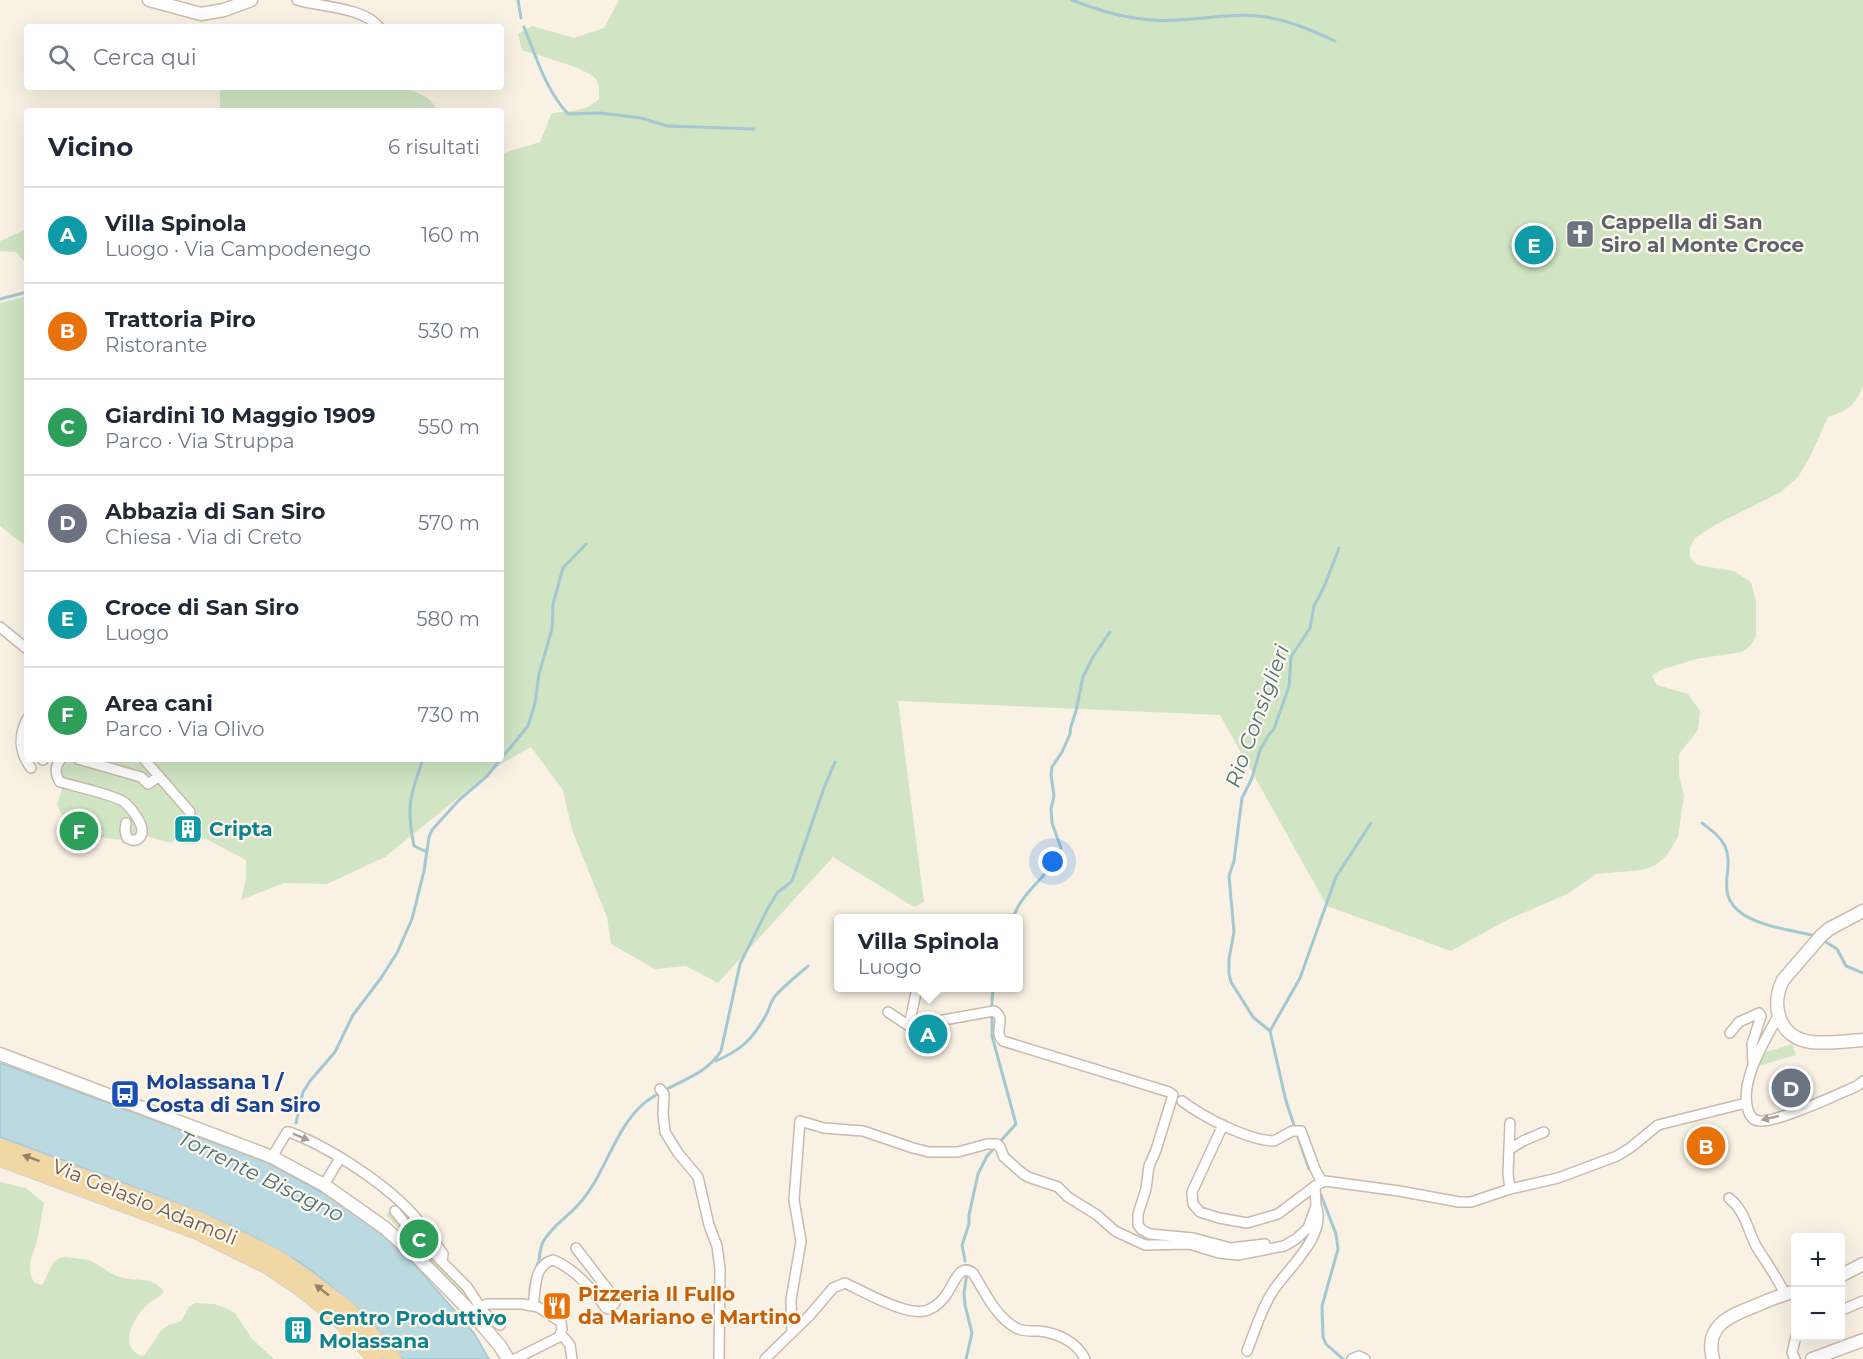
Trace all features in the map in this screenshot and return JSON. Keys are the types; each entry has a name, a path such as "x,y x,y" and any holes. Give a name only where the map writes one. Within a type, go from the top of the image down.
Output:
{"main road":[{"path":"149,0 201,14 224,10 251,0"},
{"path":"1863,911 1829,929 1821,936 1783,980 1777,1002 1778,1016 1788,1030 1804,1040 1822,1042 1863,1040"},
{"path":"0,1054 272,1157 324,1185 384,1228 441,1282 475,1310 508,1359"},
{"name":"Via Gelasio Adamoli","path":"0,1146 201,1220 275,1257 303,1275 348,1310 394,1359"},
{"name":"Via Gelasio Adamoli","path":"0,1159 197,1232 268,1267 298,1287 338,1319 375,1359"},
{"path":"1845,1273 1863,1264"},
{"path":"1713,1359 1710,1348 1712,1337 1722,1322 1740,1311 1790,1292"},
{"path":"1812,1359 1863,1340"}],"street":[{"path":"297,0 363,16 377,24"},
{"path":"0,627 24,647"},
{"path":"24,735 21,749 24,756"},
{"path":"27,762 31,768"},
{"path":"59,762 56,776 60,782 122,801 135,813 142,836 132,841 127,838 124,830 126,823"},
{"path":"88,762 141,777 148,784 159,776"},
{"path":"147,762 190,812"},
{"path":"909,1026 916,992"},
{"path":"888,1012 909,1026 991,1011 1001,1017 998,1037 1003,1041 1173,1095 1149,1166 1146,1189 1138,1214 1138,1223 1142,1230 1163,1236 1193,1238 1231,1248 1277,1242 1293,1234 1306,1220 1316,1185"},
{"path":"1730,1033 1739,1022 1760,1013 1752,1044 1753,1066"},
{"path":"1778,1016 1753,1066 1747,1091 1747,1106 1750,1115 1755,1119 1766,1120 1786,1114 1857,1086 1863,1081"},
{"path":"662,1091 664,1132 698,1177 709,1225 717,1246 720,1269 719,1359"},
{"path":"1182,1101 1197,1112 1252,1137 1271,1141 1295,1130 1302,1132 1315,1169 1316,1206 1319,1219 1315,1234 1272,1292 1247,1351"},
{"path":"1223,1125 1192,1192 1192,1201 1195,1208 1210,1216 1247,1223 1278,1214 1316,1185 1399,1191 1464,1203 1482,1200 1510,1189 1558,1178 1617,1156 1648,1132 1665,1123 1742,1104 1747,1106"},
{"path":"792,1332 790,1300 801,1241 794,1200 800,1121 824,1128 862,1131 929,1152 958,1152 997,1144 1004,1157 1022,1173 1058,1187 1068,1197 1096,1215 1115,1231 1145,1245 1189,1244 1220,1253 1238,1255 1272,1249 1290,1243 1303,1233 1308,1228 1316,1206"},
{"path":"1510,1123 1508,1174 1510,1189"},
{"path":"272,1157 289,1132 340,1158 387,1191 407,1207 444,1262 441,1282"},
{"path":"1509,1149 1522,1140 1544,1132"},
{"path":"324,1185 340,1158"},
{"path":"1729,1198 1737,1203 1746,1217 1755,1243 1779,1281 1790,1292"},
{"path":"403,1222 407,1207"},
{"path":"395,1211 467,1287 475,1310 500,1325"},
{"path":"533,1306 536,1278 545,1263 553,1260 591,1288 606,1308 613,1306 614,1300 609,1291 576,1248"},
{"path":"765,1359 810,1315 833,1288 841,1284 845,1283 899,1307 923,1312 939,1303 959,1274 967,1270 973,1273 997,1312 1010,1323 1022,1330 1058,1335 1076,1346 1086,1359"},
{"path":"1845,1309 1863,1301"},
{"path":"475,1310 487,1304 538,1306 561,1322 561,1334 555,1340 515,1359"},
{"path":"561,1334 570,1345 572,1359"},
{"path":"1794,1356 1796,1341"},
{"path":"1352,1359 1359,1356 1365,1359"}],"green space":[{"path":"619,0 1863,0 1863,385 1851,406 1828,417 1798,477 1781,492 1715,525 1695,538 1690,547 1690,558 1697,565 1734,571 1751,582 1756,602 1756,636 1751,645 1742,652 1696,659 1661,670 1652,676 1657,685 1688,694 1700,711 1698,730 1679,754 1679,775 1684,795 1678,837 1667,855 1656,865 1642,870 1596,874 1567,894 1505,921 1451,951 1327,906 1220,715 898,701 924,902 914,907 833,857 718,983 686,966 655,969 611,944 607,917 572,830 563,790 531,747 496,767 385,857 327,884 284,883 241,900 246,879 246,860 204,838 190,844 174,840 171,843 145,836 127,843 120,832 121,840 66,833 61,830 59,822 71,823 65,821 57,805 63,786 52,775 54,762 504,762 504,153 540,142 552,113 583,109 599,99 598,84 594,77 570,65 522,50 518,34 532,26 574,38 604,28"},
{"path":"220,90 410,90 427,98 436,108 220,108"},
{"path":"24,230 24,261 16,252 0,251 0,241"},
{"path":"24,297 24,545 0,526 0,303"},
{"path":"1792,1044 1796,1055 1759,1066 1763,1053"},
{"path":"0,1182 26,1188 44,1203 30,1264 34,1282 42,1285 54,1263 60,1258 67,1257 88,1260 123,1278 154,1283 164,1292 143,1309 133,1323 129,1339 130,1346 135,1352 143,1356 163,1328 181,1321 189,1307 195,1303 214,1304 235,1313 252,1339 274,1359 0,1359"},
{"path":"398,1200 461,1278 467,1296 430,1262 386,1215"}],"water":[{"name":"Torrente Bisagno","path":"0,1063 264,1161 327,1195 379,1232 416,1266 474,1333 489,1359 403,1359 360,1310 325,1281 301,1263 254,1237 210,1216 0,1137"}],"waterway":[{"path":"518,0 521,18"},
{"path":"1072,0 1111,13 1152,20 1238,15 1266,17 1293,24 1335,41"},
{"path":"524,27 548,84 568,114 600,113 641,118 667,126 754,129"},
{"path":"0,299 24,293"},
{"path":"504,755 528,726 535,703 539,674 552,629 553,604 563,568 586,544"},
{"name":"Rio Consiglieri","path":"1295,1128 1286,1101 1270,1031 1253,1017 1231,982 1229,959 1234,932 1229,876 1234,861 1242,798 1252,778 1260,750 1274,729 1289,686 1291,657 1310,628 1314,606 1339,548"},
{"path":"1015,914 1023,899 1051,867 1061,848 1052,823 1051,809 1054,796 1052,767 1070,734 1083,677 1110,632"},
{"path":"422,762 412,792 410,821 414,846 427,852"},
{"path":"296,1123 303,1092 335,1052 353,1015 397,953 412,919 432,830 498,762"},
{"path":"530,1291 543,1242 587,1194 632,1116 651,1098 705,1068 721,1051 740,964 777,893 792,881 835,762"},
{"path":"1270,1031 1300,978 1336,877 1371,823"},
{"path":"1702,823 1718,836 1725,846 1728,855 1727,890 1734,907 1744,915 1760,922 1812,935"},
{"path":"1826,942 1837,949 1846,966 1863,973"},
{"path":"716,1061 732,1053 751,1038 775,996 808,966"},
{"path":"965,1261 962,1245 969,1224 978,1174 987,1156 1016,1124 992,1036 993,992"},
{"name":"Rio Consiglieri","path":"1298,1137 1309,1169"},
{"name":"Rio Consiglieri","path":"1321,1195 1336,1234 1338,1249 1322,1306 1323,1337 1326,1344 1343,1359"},
{"path":"966,1359 972,1333 965,1305 967,1273"}],"place":[{"name":"Cappella di San Siro al Monte Croce","path":"1580,234"},
{"name":"Croce di San Siro","path":"1534,245"},
{"name":"Cripta","path":"188,829"},
{"name":"Area cani","path":"79,831"},
{"name":"Villa Spinola","path":"928,1034"},
{"name":"Abbazia di San Siro","path":"1791,1088"},
{"name":"Molassana 1 / Costa di San Siro","path":"125,1094"},
{"name":"Trattoria Piro","path":"1706,1146"},
{"name":"Giardini 10 Maggio 1909","path":"419,1239"},
{"name":"Pizzeria Il Fullo da Mariano e Martino","path":"557,1306"},
{"name":"Centro Produttivo Molassana","path":"298,1330"}]}
